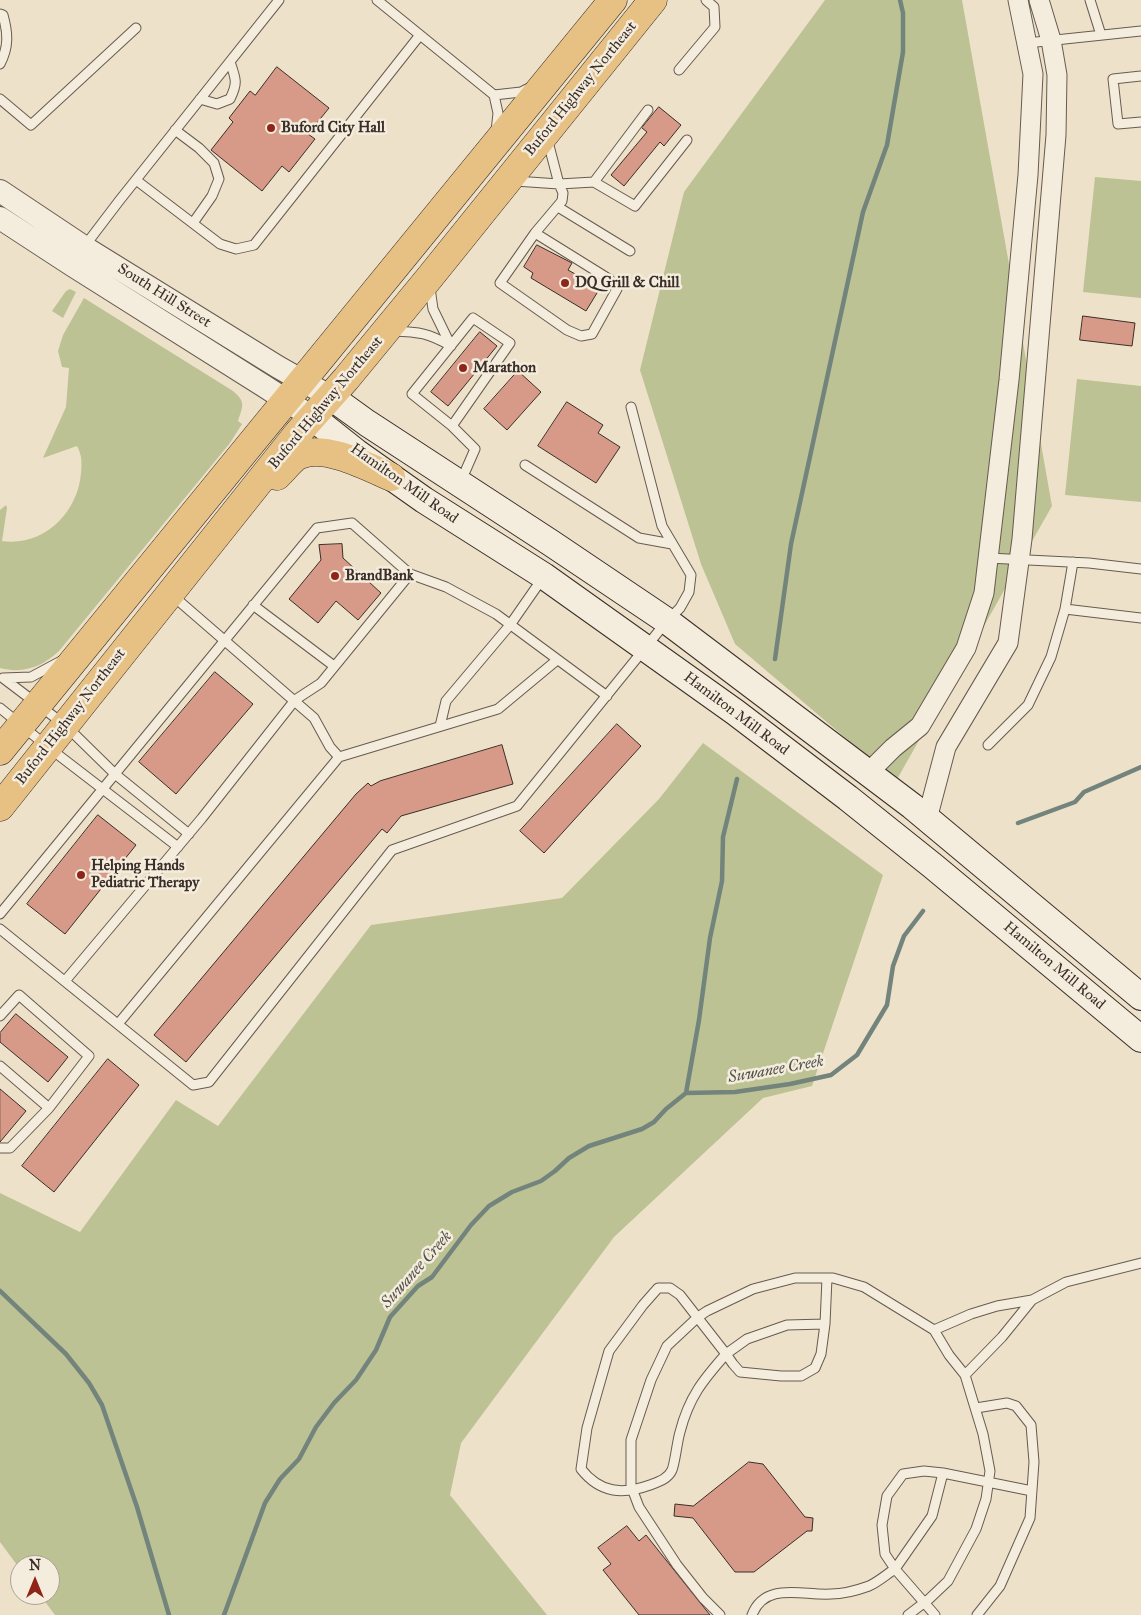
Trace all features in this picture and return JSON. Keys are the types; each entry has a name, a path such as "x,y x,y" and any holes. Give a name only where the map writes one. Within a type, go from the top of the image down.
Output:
{"main road":[{"name":"Buford Highway Northeast","path":"0,750 613,0"},
{"name":"Buford Highway Northeast","path":"0,807 312,417 386,331 654,0"},
{"name":"Hamilton Mill Road","path":"331,397 367,423 667,621 926,819 1141,997"},
{"name":"Hamilton Mill Road","path":"312,417 424,500 544,576 646,648 855,804 1028,944 1141,1039"},
{"path":"232,518 300,455 325,452 343,456 391,476"}],"street":[{"path":"868,773 893,748 920,726 966,648 984,593 1009,380 1028,175 1033,74 1018,0"},
{"path":"926,819 946,747 1008,643 1020,559 1056,135 1057,76 1051,40 1039,0"},
{"name":"South Hill Street","path":"1,195 84,247 293,390 312,417"},
{"name":"South Hill Street","path":"0,218 293,390 331,397"}],"lane":[{"path":"84,247 279,0"},
{"path":"377,0 494,95 498,113 495,143"},
{"path":"679,70 715,26 714,7 706,0"},
{"path":"1090,0 1101,35"},
{"path":"0,14 3,15 8,34 6,54 0,64"},
{"path":"0,100 31,125 136,28"},
{"path":"1027,43 1141,31"},
{"path":"136,180 220,244 236,249 254,245 420,35"},
{"path":"200,99 217,104 230,100 236,88 230,62"},
{"path":"1141,76 1113,79 1118,124 1141,122"},
{"path":"494,95 520,92 545,81"},
{"path":"594,182 648,110"},
{"path":"175,130 199,148 214,163 219,179 212,196 192,223"},
{"path":"535,234 609,279 617,289 592,334 581,336 567,330 500,284 535,234 558,207 563,196 545,133"},
{"path":"507,180 559,184 594,182 635,206 688,140"},
{"path":"558,207 630,251"},
{"path":"430,277 430,296 433,309 451,346"},
{"path":"452,426 510,343 473,318 412,394 452,426 475,449 460,483"},
{"path":"386,331 414,331 430,334 451,346"},
{"path":"0,929 193,1085 209,1082 392,850 517,806 667,621 680,608 689,592 691,575 662,526 631,407"},
{"path":"525,465 639,538 672,544"},
{"path":"0,914 317,528 352,523 410,574 446,586 496,614 607,696"},
{"path":"988,558 1073,562 1141,569"},
{"path":"988,745 1028,705 1051,657 1065,609 1073,562"},
{"path":"65,981 189,834 295,700 321,683 410,574"},
{"path":"440,726 446,701 510,625 544,576"},
{"path":"170,593 314,718 330,747 339,757"},
{"path":"253,605 334,666"},
{"path":"1065,609 1141,618"},
{"path":"84,647 31,677 4,678 64,725 115,774 189,834"},
{"path":"118,1024 339,757 498,709 557,660"},
{"path":"0,708 178,847"},
{"path":"0,1016 19,995 89,1056 49,1108 10,1148 0,1148"},
{"path":"0,1066 49,1108"},
{"path":"934,1330 971,1314 997,1306 1032,1300 1066,1282 1141,1263"},
{"path":"720,1615 703,1598 677,1565 639,1507 631,1486 631,1440 651,1380 667,1346 698,1317 753,1289 795,1278 827,1278 864,1287 934,1330 965,1375 976,1408 990,1471 986,1499 976,1529 948,1581 908,1615"},
{"path":"825,1324 787,1325 747,1339 726,1354 703,1380 685,1411 672,1470 662,1480 633,1491 611,1490 589,1479 581,1469 587,1428 609,1351 658,1288 670,1288 680,1295 726,1354 732,1364 740,1372 801,1376 815,1368 822,1354 825,1324 827,1278"},
{"path":"965,1375 1002,1337 1032,1300"},
{"path":"976,1408 1007,1403 1016,1406 1031,1425 1034,1462 1030,1518 1000,1586 977,1615"},
{"path":"935,1615 895,1569 885,1554 882,1525 887,1496 903,1474 924,1470 1032,1491"},
{"path":"752,1615 754,1608 767,1596 781,1592 832,1594 870,1586 895,1569 932,1516 944,1473"}],"green space":[{"path":"825,0 962,0 1052,506 896,781 735,644 701,564 640,370 684,192"},
{"path":"1095,177 1141,181 1141,298 1083,292"},
{"path":"70,289 76,292 63,318 52,311 66,291"},
{"path":"84,298 233,391 242,401 238,421 242,424 230,443 59,651 53,657 32,668 8,670 0,668 0,510 6,505 2,541 17,541 31,539 44,533 56,524 73,501 81,473 80,453 77,446 43,458 66,407 69,368 62,367 58,351 63,335"},
{"path":"1077,379 1141,386 1141,502 1065,495"},
{"path":"703,743 883,875 812,1086 763,1098 614,1237 461,1443 450,1495 547,1615 55,1615 48,1605 60,1605 60,1555 10,1556 0,1542 0,1193 80,1232 176,1100 218,1126 371,925 562,898 659,799"}],"building":[{"name":"Buford City Hall","path":"277,67 329,108 308,134 315,139 289,172 282,166 262,191 211,150 233,122 229,118 250,91 255,95"},
{"path":"659,107 681,125 664,146 660,142 624,186 611,175 647,132 642,128"},
{"name":"DQ Grill & Chill","path":"537,245 572,263 568,270 600,288 586,311 531,278 533,273 524,267"},
{"path":"1083,316 1135,323 1132,346 1080,340"},
{"path":"480,332 497,346 448,406 431,392"},
{"path":"518,371 541,392 507,430 484,409"},
{"path":"567,402 603,425 598,433 620,447 596,483 538,446"},
{"name":"BrandBank","path":"342,544 343,558 381,593 358,620 336,601 318,623 289,599 321,560 319,545"},
{"path":"215,672 253,704 176,794 139,762"},
{"path":"617,724 641,746 544,853 520,831"},
{"path":"502,745 513,784 401,816 387,833 382,829 186,1062 154,1035 356,794 368,783 371,786 380,781"},
{"name":"Helping Hands Pediatric Therapy","path":"98,815 136,845 65,934 27,904"},
{"path":"16,1014 68,1057 48,1082 0,1042 0,1033"},
{"path":"108,1059 139,1085 54,1192 22,1166"},
{"path":"0,1089 26,1111 0,1142"},
{"path":"749,1462 763,1464 805,1517 813,1518 812,1531 807,1531 754,1572 735,1572 693,1518 674,1516 675,1504 693,1506"},
{"path":"627,1526 639,1541 646,1535 710,1615 639,1615 603,1570 611,1564 598,1548"}],"waterway":[{"path":"775,659 791,544 863,212 887,145 903,52 903,13 900,0"},
{"name":"Suwanee Creek","path":"1018,823 1075,802 1084,792 1141,767"},
{"path":"686,1093 699,1020 710,938 722,881 723,837 737,779"},
{"name":"Suwanee Creek","path":"224,1615 265,1503 280,1479 299,1459 316,1427 334,1403 356,1380 376,1350 390,1317 418,1286 432,1277 471,1225 489,1206 512,1192 541,1181 569,1158 589,1146 642,1129 654,1122 666,1109 686,1093 735,1092 790,1084 831,1075 857,1055 887,1005 893,966 904,936 923,911"},
{"path":"0,1291 66,1354 89,1383 102,1405 137,1507 169,1615"}],"place":[{"name":"Buford City Hall","path":"271,128"},
{"name":"DQ Grill & Chill","path":"565,283"},
{"name":"Marathon","path":"463,368"},
{"name":"BrandBank","path":"335,576"},
{"name":"Helping Hands Pediatric Therapy","path":"81,875"}]}
